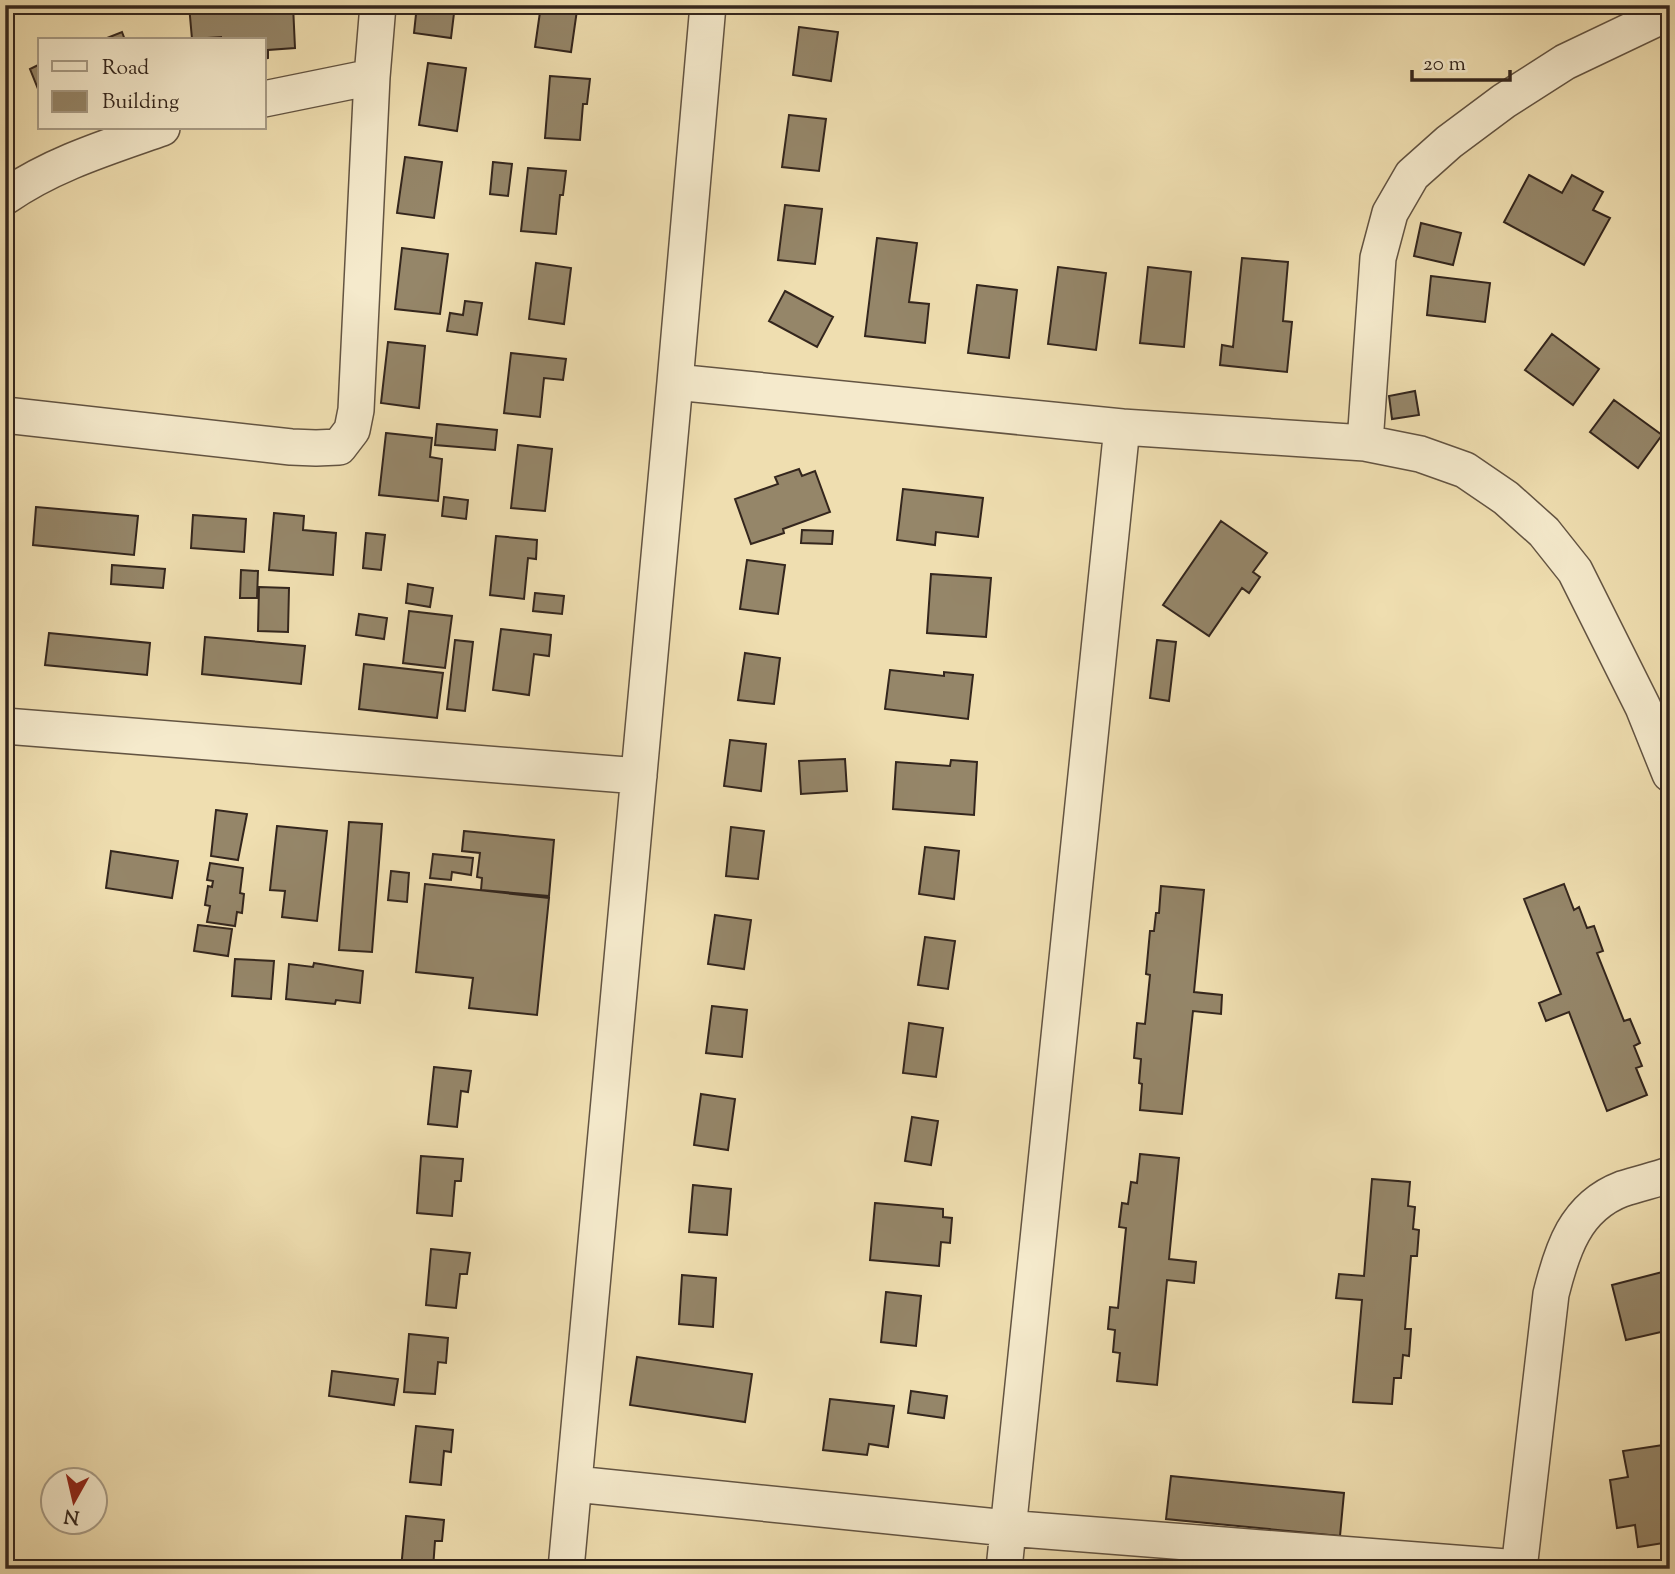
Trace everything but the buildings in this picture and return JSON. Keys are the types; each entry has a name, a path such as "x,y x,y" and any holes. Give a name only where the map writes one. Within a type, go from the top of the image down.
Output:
{"street":[{"path":"5,415 291,447 339,447 352,430 356,410 378,5"},
{"path":"566,1569 676,383 708,5"},
{"path":"1365,443 1378,258 1390,213 1412,175 1449,142 1504,101 1565,62 1670,12"},
{"path":"266,99 372,77"},
{"path":"5,197 22,185 85,155 156,130"},
{"path":"676,383 1122,427 1365,443 1420,454 1465,470 1506,498 1544,532 1575,571 1643,707 1670,774"},
{"path":"1004,1569 1122,427"},
{"path":"5,726 639,776"},
{"path":"575,1484 1007,1528 1519,1568 1552,1294 1560,1257 1572,1230 1595,1205 1620,1190 1670,1175"}]}
